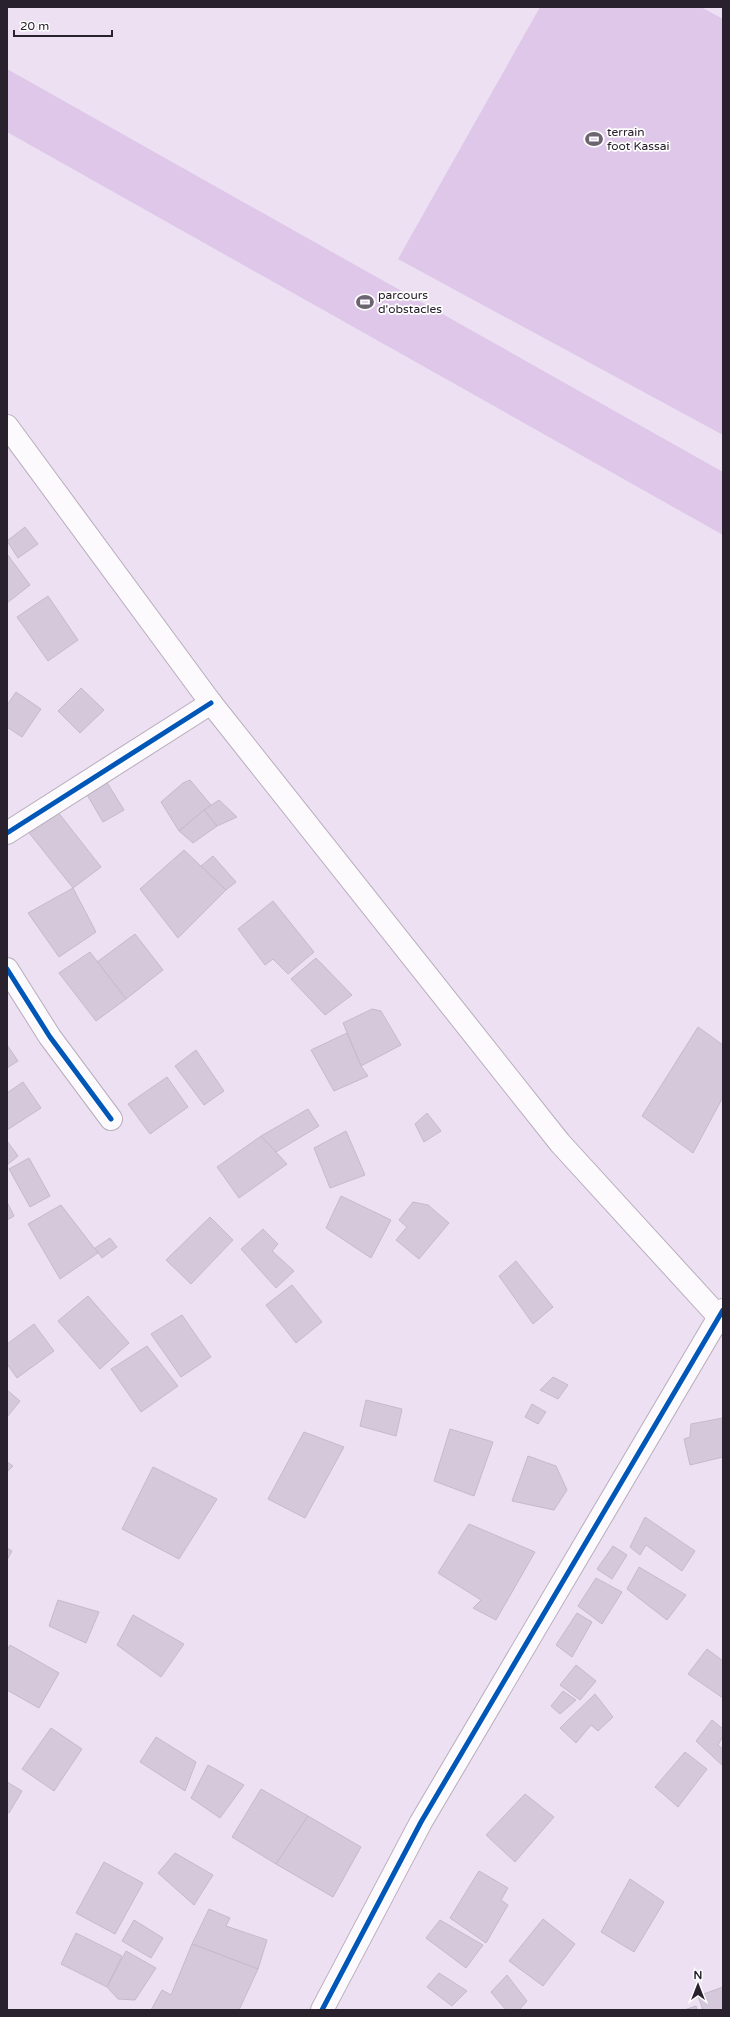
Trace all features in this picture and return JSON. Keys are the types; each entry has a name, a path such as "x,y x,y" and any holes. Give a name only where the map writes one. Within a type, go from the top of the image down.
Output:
{"street":[{"path":"7,426 211,703 560,1143 722,1317 421,1822 322,2010"},
{"path":"7,833 211,703"},
{"path":"7,969 50,1037 111,1119"}],"shaded area":[{"name":"terrain foot Kassai","path":"540,7 701,7 723,19 723,435 398,259"},
{"name":"parcours d'obstacles","path":"7,69 723,472 723,535 7,132"}],"building":[{"path":"25,527 38,544 18,558 7,541"},
{"path":"7,554 30,585 7,603"},
{"path":"48,596 78,640 48,661 17,617"},
{"path":"81,688 104,710 80,733 58,711"},
{"path":"16,692 41,709 22,737 7,727 7,705"},
{"path":"190,780 211,805 179,831 161,802 183,783"},
{"path":"106,781 124,810 103,822 86,793"},
{"path":"219,800 237,817 217,826 204,810"},
{"path":"54,807 101,867 73,888 26,829"},
{"path":"204,810 217,826 193,843 179,831"},
{"path":"184,850 226,890 178,938 140,889"},
{"path":"213,856 236,882 226,890 201,866"},
{"path":"73,888 96,932 59,957 28,913"},
{"path":"273,901 314,952 288,974 273,959 265,965 238,929"},
{"path":"135,934 163,970 126,999 97,962"},
{"path":"90,952 126,999 96,1021 59,973"},
{"path":"316,958 352,995 325,1015 291,979"},
{"path":"372,1009 381,1011 401,1045 361,1066 343,1023"},
{"path":"698,1027 723,1045 723,1097 693,1153 642,1116"},
{"path":"347,1033 361,1066 368,1076 334,1091 311,1050"},
{"path":"7,1045 18,1061 7,1068"},
{"path":"196,1050 224,1091 204,1105 175,1066"},
{"path":"167,1077 188,1107 150,1134 128,1104"},
{"path":"23,1082 41,1108 7,1130 7,1093"},
{"path":"308,1109 319,1126 276,1152 261,1136"},
{"path":"427,1113 441,1131 424,1142 415,1124"},
{"path":"346,1131 365,1175 330,1188 314,1148"},
{"path":"261,1136 287,1164 239,1198 217,1167"},
{"path":"7,1141 18,1156 7,1165"},
{"path":"29,1158 50,1196 30,1207 9,1169"},
{"path":"341,1196 391,1220 371,1258 326,1228"},
{"path":"7,1202 14,1216 7,1220"},
{"path":"413,1202 428,1205 449,1223 419,1259 396,1240 407,1227 399,1220"},
{"path":"61,1205 98,1253 60,1279 28,1224"},
{"path":"210,1217 233,1240 191,1284 166,1260"},
{"path":"263,1229 278,1244 272,1251 294,1271 276,1288 241,1249"},
{"path":"110,1238 117,1247 102,1258 95,1248"},
{"path":"516,1261 553,1307 533,1324 499,1276"},
{"path":"292,1285 322,1322 296,1343 266,1305"},
{"path":"88,1296 129,1343 100,1369 58,1321"},
{"path":"182,1315 211,1357 181,1377 151,1334"},
{"path":"34,1324 54,1351 17,1378 7,1364 7,1344"},
{"path":"147,1346 178,1386 141,1412 111,1369"},
{"path":"553,1377 568,1385 558,1399 540,1390"},
{"path":"7,1390 20,1401 7,1417"},
{"path":"366,1400 402,1409 396,1436 360,1426"},
{"path":"532,1404 546,1412 538,1424 525,1417"},
{"path":"723,1418 723,1457 690,1465 684,1439 690,1437 691,1424"},
{"path":"450,1429 493,1442 474,1496 434,1481"},
{"path":"304,1432 344,1447 305,1518 268,1499"},
{"path":"528,1456 556,1466 567,1490 554,1510 512,1501"},
{"path":"7,1462 13,1466 7,1472"},
{"path":"153,1467 217,1499 179,1559 122,1529"},
{"path":"645,1517 695,1551 682,1571 646,1545 640,1555 630,1547"},
{"path":"469,1524 535,1552 496,1620 473,1608 481,1600 438,1573"},
{"path":"613,1546 627,1555 612,1579 597,1569"},
{"path":"7,1548 12,1551 7,1560"},
{"path":"639,1567 686,1595 667,1620 627,1589"},
{"path":"596,1578 622,1592 602,1624 578,1606"},
{"path":"58,1600 99,1612 86,1643 49,1626"},
{"path":"577,1613 592,1622 572,1657 556,1645"},
{"path":"133,1615 184,1644 161,1677 117,1645"},
{"path":"10,1645 59,1673 39,1708 7,1690 7,1650"},
{"path":"707,1649 723,1661 723,1698 688,1674"},
{"path":"576,1665 596,1681 580,1700 560,1685"},
{"path":"563,1691 576,1700 560,1714 551,1706"},
{"path":"595,1694 613,1717 598,1731 591,1725 576,1743 560,1728"},
{"path":"712,1720 723,1729 723,1736 718,1745 723,1749 723,1766 696,1741"},
{"path":"51,1728 82,1749 54,1791 22,1769"},
{"path":"156,1737 196,1762 185,1791 140,1762"},
{"path":"685,1752 707,1769 678,1807 655,1787"},
{"path":"208,1765 244,1785 220,1818 191,1798"},
{"path":"7,1782 22,1791 9,1813 7,1812"},
{"path":"261,1789 308,1816 276,1864 232,1837"},
{"path":"525,1794 554,1817 515,1862 486,1835"},
{"path":"308,1816 361,1847 333,1897 276,1864"},
{"path":"175,1853 213,1875 194,1905 158,1873"},
{"path":"104,1862 143,1883 115,1934 76,1913"},
{"path":"479,1871 508,1888 501,1900 508,1905 486,1943 450,1918"},
{"path":"630,1879 664,1902 634,1952 601,1932"},
{"path":"209,1909 230,1918 226,1926 267,1940 258,1969 192,1944"},
{"path":"543,1919 575,1944 543,1986 509,1961"},
{"path":"134,1920 163,1938 151,1958 122,1941"},
{"path":"440,1920 483,1945 466,1968 426,1938"},
{"path":"76,1933 122,1956 107,1987 61,1964"},
{"path":"192,1944 258,1969 239,2010 151,2010 162,1990 171,1995"},
{"path":"126,1951 156,1968 135,2000 118,1999 107,1987"},
{"path":"439,1973 467,1991 452,2006 427,1987"},
{"path":"507,1975 527,2001 519,2010 506,2010 491,1992"},
{"path":"723,1987 723,2010 703,2010 698,1996"},
{"path":"696,2006 697,2010 684,2010"}],"cycle path":[{"path":"7,833 211,703"},
{"path":"7,969 50,1037 111,1119"},
{"path":"322,2010 421,1822 723,1310"}],"place":[{"name":"terrain foot Kassai","path":"594,139"},
{"name":"parcours d'obstacles","path":"365,302"}]}
